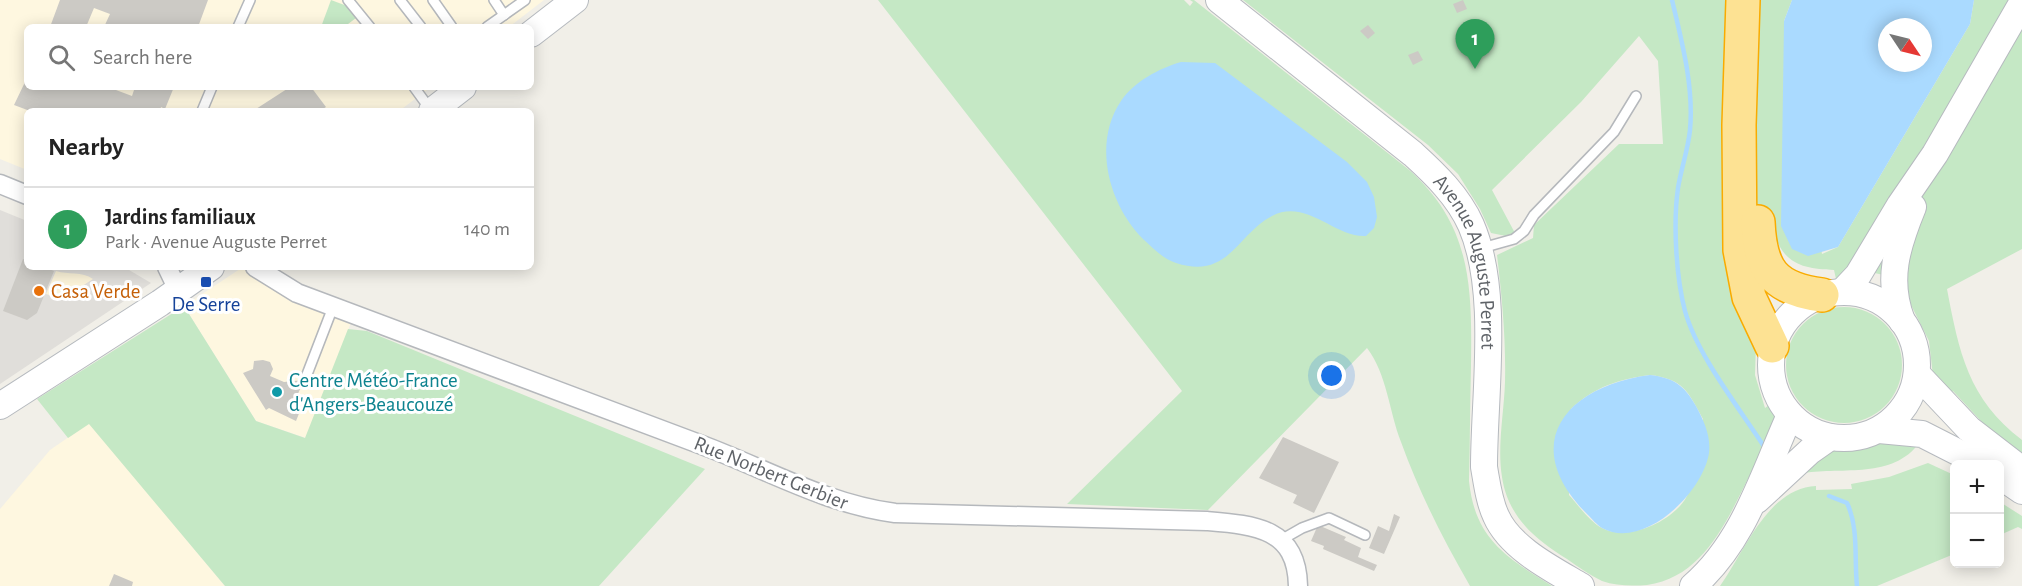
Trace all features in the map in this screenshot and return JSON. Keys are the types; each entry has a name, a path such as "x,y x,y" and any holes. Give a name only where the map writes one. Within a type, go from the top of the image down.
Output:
{"highway":[{"path":"1743,0 1739,125 1740,250 1749,297 1772,346"},
{"path":"1760,0 1757,114 1759,247 1765,265 1778,281 1801,292 1832,293"}],"street":[{"path":"534,32 575,0"},
{"name":"Avenue Auguste Perret","path":"1219,0 1441,179 1470,223 1485,275 1484,467 1489,496 1497,519 1515,542 1581,586"},
{"path":"1832,293 1862,268 1900,204 1935,154 2022,4"},
{"path":"435,108 459,90"},
{"path":"1902,321 1879,301 1856,292 1832,293 1809,300 1789,315 1778,331 1772,346 1772,380 1778,398 1790,416 1806,428 1830,437 1858,437 1879,430 1897,416 1904,406 1917,374 1916,350 1902,321 1894,294 1895,258 1935,154"},
{"path":"0,184 24,194"},
{"path":"168,270 178,290"},
{"path":"0,406 178,290 203,270"},
{"name":"Rue Norbert Gerbier","path":"260,270 297,293 723,453 805,489 858,507 895,513 1208,521 1256,527 1281,540"},
{"path":"1917,374 1968,429 2022,470"},
{"path":"1693,586 1711,570 1755,502 1790,416"},
{"path":"1879,430 1922,434 1971,460"},
{"path":"1755,502 1810,451 1830,437"},
{"path":"2004,479 2022,491"},
{"path":"1281,540 1292,554 1298,579"}],"lane":[{"path":"239,24 250,0"},
{"path":"348,0 368,24"},
{"path":"400,0 419,24"},
{"path":"433,0 450,24"},
{"path":"494,0 504,15"},
{"path":"491,24 525,0"},
{"path":"202,108 211,90"},
{"path":"416,90 429,108"},
{"path":"1479,248 1514,238 1524,231 1534,215 1614,132 1636,96"},
{"path":"306,377 333,307"},
{"path":"1281,540 1302,528 1329,518 1365,535"}],"shaded area":[{"path":"0,0 544,0 513,24 24,24 24,90 427,90 403,108 24,108 24,169 0,159"},
{"path":"0,210 24,220 24,270 129,270 151,283 0,384"},
{"path":"238,270 261,270 354,315 306,438 256,421 184,306"},
{"path":"89,423 225,586 0,586 0,509 50,450"}],"green space":[{"path":"331,0 347,6 356,18 348,24 322,24"},
{"path":"878,0 1184,0 1190,6 1193,2 1190,0 1194,0 1408,169 1429,190 1445,212 1464,259 1471,310 1469,481 1472,501 1478,518 1496,544 1520,566 1552,586 1470,586 1441,533 1408,461 1379,369 1367,348 1208,510 1067,504 1182,391"},
{"path":"1243,0 1792,0 1784,21 1822,254 1838,247 1970,24 1974,0 2022,0 2022,249 1947,289 1956,333 1969,373 1989,408 2022,440 2022,458 1981,421 1953,391 1948,396 1933,376 1929,341 1911,305 1905,280 1853,268 1836,279 1834,270 1805,266 1790,259 1779,245 1775,235 1727,266 1756,344 1755,375 1765,408 1769,405 1777,422 1770,439 1722,527 1708,548 1691,565 1671,578 1647,585 1618,585 1598,579 1534,535 1517,515 1505,491 1500,454 1505,350 1497,255 1533,238 1534,225 1619,144 1663,144 1658,61 1639,36 1581,102 1492,190 1516,235 1491,233 1480,209 1458,174 1428,145","holes":["1650,375 1661,377 1683,388 1703,419 1689,490 1681,505 1661,521 1637,531 1613,532 1602,528 1589,518 1569,495 1571,409 1607,385"]},
{"path":"184,306 256,421 305,438 348,329 367,331 705,469 599,586 225,586 89,424 68,438 37,399"},
{"path":"1844,307 1866,311 1885,324 1898,343 1902,365 1898,387 1885,406 1866,419 1844,423 1822,419 1803,406 1790,387 1786,365 1790,343 1803,324 1822,311"},
{"path":"1886,440 1919,443 1896,462 1881,467 1804,473 1829,449 1859,449"},
{"path":"1928,463 1950,473 1950,556 1877,586 1720,586 1759,524 1784,498 1799,489 1816,486 1816,490 1852,489 1851,484 1889,477"},
{"path":"2004,505 2022,516 2022,529 2018,527 2004,533"}],"sand":[{"path":"56,271 84,275 93,279 62,299 46,294"}],"water":[{"path":"1792,0 1974,0 1970,24 1838,247 1808,256 1792,249 1781,226 1784,21"},
{"path":"1181,62 1215,63 1347,162 1367,182 1374,197 1377,217 1374,228 1366,236 1354,235 1309,215 1285,212 1272,216 1260,224 1231,253 1208,265 1194,267 1176,263 1154,249 1131,225 1113,192 1106,155 1107,136 1112,118 1121,101 1133,87 1164,68"},
{"path":"1650,375 1666,378 1678,384 1687,393 1702,417 1709,441 1709,453 1696,485 1669,514 1635,532 1618,533 1598,525 1567,489 1556,465 1554,443 1561,423 1574,406 1594,392 1620,381"}],"building":[{"path":"60,0 208,0 199,24 105,24 110,14 94,8 87,24 51,24"},
{"path":"1463,0 1467,9 1457,13 1453,4"},
{"path":"1368,25 1375,33 1368,39 1360,31"},
{"path":"1418,51 1423,60 1413,65 1408,55"},
{"path":"24,84 24,90 116,90 132,96 134,90 173,90 165,108 24,109 14,105"},
{"path":"285,90 313,90 326,107 324,108 258,108"},
{"path":"23,259 24,270 54,271 37,313 27,320 3,311"},
{"name":"Centre Météo-France d'Angers-Beaucouzé","path":"254,361 270,362 273,369 270,376 284,382 304,380 294,403 302,406 296,421 269,408 266,410 243,373 253,369"},
{"path":"1283,437 1339,462 1314,513 1293,503 1297,495 1259,478"},
{"path":"1394,514 1400,517 1384,554 1369,548 1378,526 1389,531"},
{"path":"1318,525 1346,537 1344,540 1361,548 1358,557 1377,565 1374,571 1323,549 1324,546 1311,541"},
{"path":"114,574 133,582 132,586 109,586"}],"waterway":[{"path":"1672,0 1686,65 1691,114 1688,145 1678,188 1676,217 1682,297 1691,328 1699,345 1765,448"},
{"path":"1829,496 1847,503 1851,513 1855,533 1857,586"}],"place":[{"name":"Jardins familiaux","path":"1475,69"},
{"name":"De Serre","path":"206,282"},
{"name":"Casa Verde","path":"39,291"},
{"name":"Centre Météo-France d'Angers-Beaucouzé","path":"277,392"}]}
